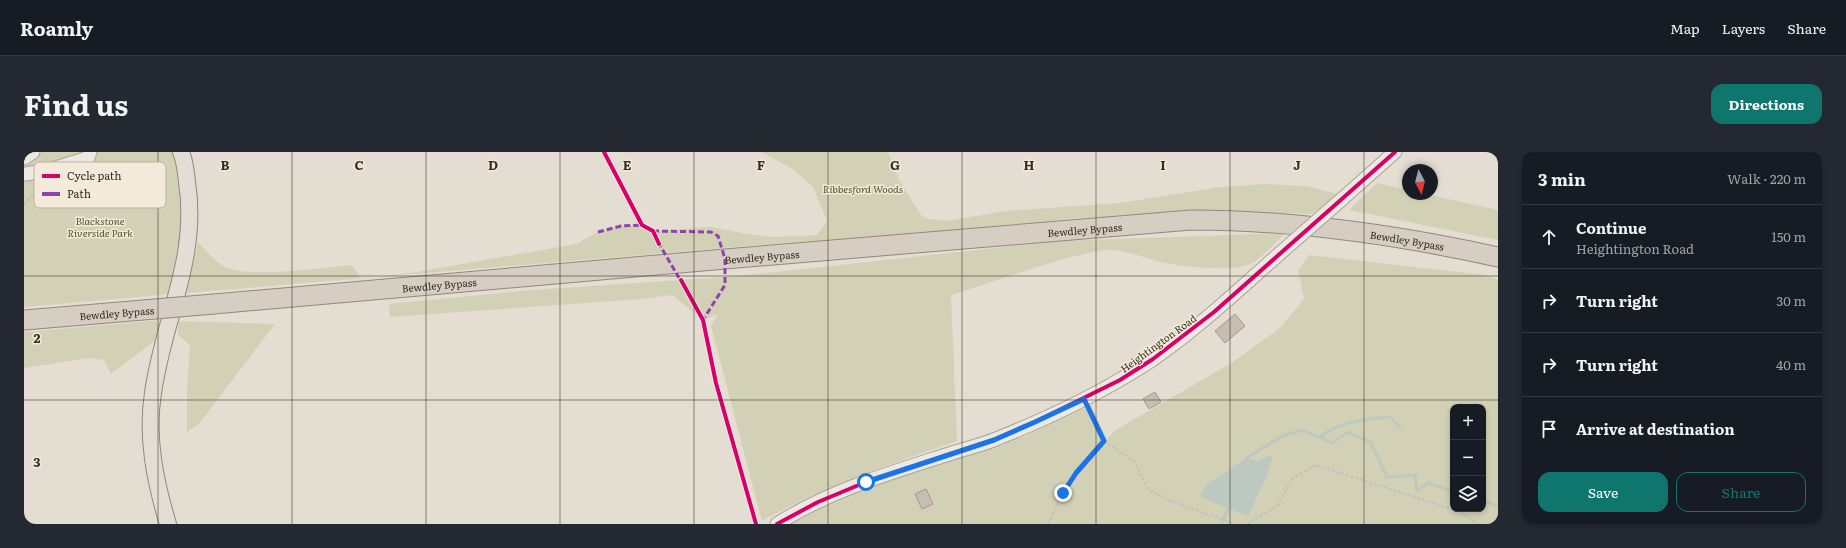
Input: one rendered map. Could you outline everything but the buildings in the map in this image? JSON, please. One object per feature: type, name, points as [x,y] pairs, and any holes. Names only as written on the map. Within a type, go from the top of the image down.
[{"type":"highway","name":"Bewdley Bypass","points":[[24,320],[1191,220],[1232,220],[1279,223],[1339,230],[1444,246],[1498,257]]},
{"type":"main road","points":[[168,524],[158,492],[150,425],[152,393],[156,370],[175,304],[190,236],[189,196],[181,152]]},
{"type":"street","points":[[24,158],[33,152]]},
{"type":"street","points":[[75,162],[88,158],[90,152]]},
{"type":"street","name":"Heightington Road","points":[[776,524],[824,499],[900,470],[994,440],[1084,399],[1120,380],[1153,359],[1214,312],[1395,152]]},
{"type":"street","points":[[26,174],[34,173]]},
{"type":"path","points":[[24,204],[34,194]]},
{"type":"path","points":[[1084,399],[1104,441],[1134,461],[1148,489],[1168,500],[1235,524]]},
{"type":"path","points":[[1048,524],[1063,493],[1076,473],[1104,441]]},
{"type":"path","points":[[1248,524],[1277,506],[1294,478],[1316,465],[1461,512],[1478,524]]},
{"type":"green space","name":"Blackstone Riverside Park","points":[[24,152],[172,152],[180,175],[183,235],[172,294],[24,307]]},
{"type":"green space","name":"Ribbesford Woods","points":[[761,152],[888,152],[899,180],[923,218],[946,221],[1006,211],[1120,203],[1221,187],[1264,184],[1305,186],[1342,195],[1311,214],[1202,211],[1082,218],[920,234],[797,242],[376,277],[417,272],[576,244],[598,232],[621,226],[642,225],[653,231],[710,227],[747,234],[774,237],[817,235],[827,221],[813,187],[791,168]]},
{"type":"green space","points":[[1377,183],[1402,189],[1402,200],[1438,200],[1438,197],[1498,210],[1498,240],[1349,210]]},
{"type":"green space","points":[[1285,233],[1258,259],[1246,266],[1234,268],[1204,268],[1174,265],[1122,251],[1105,250],[1066,258],[951,295],[957,441],[833,486],[785,508],[762,521],[711,326],[718,314],[703,320],[672,295],[641,299],[390,317],[389,304],[532,290],[739,276],[1059,241]]},
{"type":"green space","points":[[198,242],[217,262],[231,269],[246,272],[284,272],[352,265],[361,278],[186,293]]},
{"type":"green space","points":[[1309,255],[1485,275],[1498,280],[1498,524],[788,524],[827,504],[912,472],[965,455],[995,448],[1025,436],[1091,405],[1107,439],[1116,430],[1233,362],[1280,328],[1304,299],[1298,270]]},
{"type":"green space","points":[[163,320],[161,336],[111,374],[104,360],[88,358],[24,368],[24,332]]},
{"type":"green space","points":[[178,321],[275,324],[198,425],[187,432],[187,391],[190,345],[178,335]]},
{"type":"shaded area","points":[[1273,455],[1266,477],[1249,515],[1228,509],[1200,496],[1206,485],[1247,458],[1256,461]]},
{"type":"waterway","points":[[1320,437],[1344,424],[1371,419],[1390,417],[1400,427]]},
{"type":"waterway","points":[[1247,458],[1282,436],[1303,430],[1332,443],[1348,432],[1370,442],[1387,477],[1415,475],[1417,491],[1428,483],[1450,490]]},
{"type":"waterway","points":[[1486,501],[1498,507]]},
{"type":"waterway","points":[[1221,524],[1228,509]]},
{"type":"marked path","points":[[598,232],[621,226],[642,225]]},
{"type":"marked path","points":[[653,231],[711,232],[718,236],[725,259],[725,285],[703,320]]},
{"type":"marked path","points":[[658,242],[682,283]]},
{"type":"cycle path","points":[[604,152],[642,225],[653,231],[659,244]]},
{"type":"cycle path","points":[[777,524],[818,502],[866,482],[994,440],[1035,422],[1120,380],[1153,359],[1214,312],[1395,152]]},
{"type":"cycle path","points":[[681,280],[703,320],[716,383],[756,524]]},
{"type":"route","points":[[866,482],[994,440],[1084,399],[1104,441],[1076,473],[1063,493]]}]
